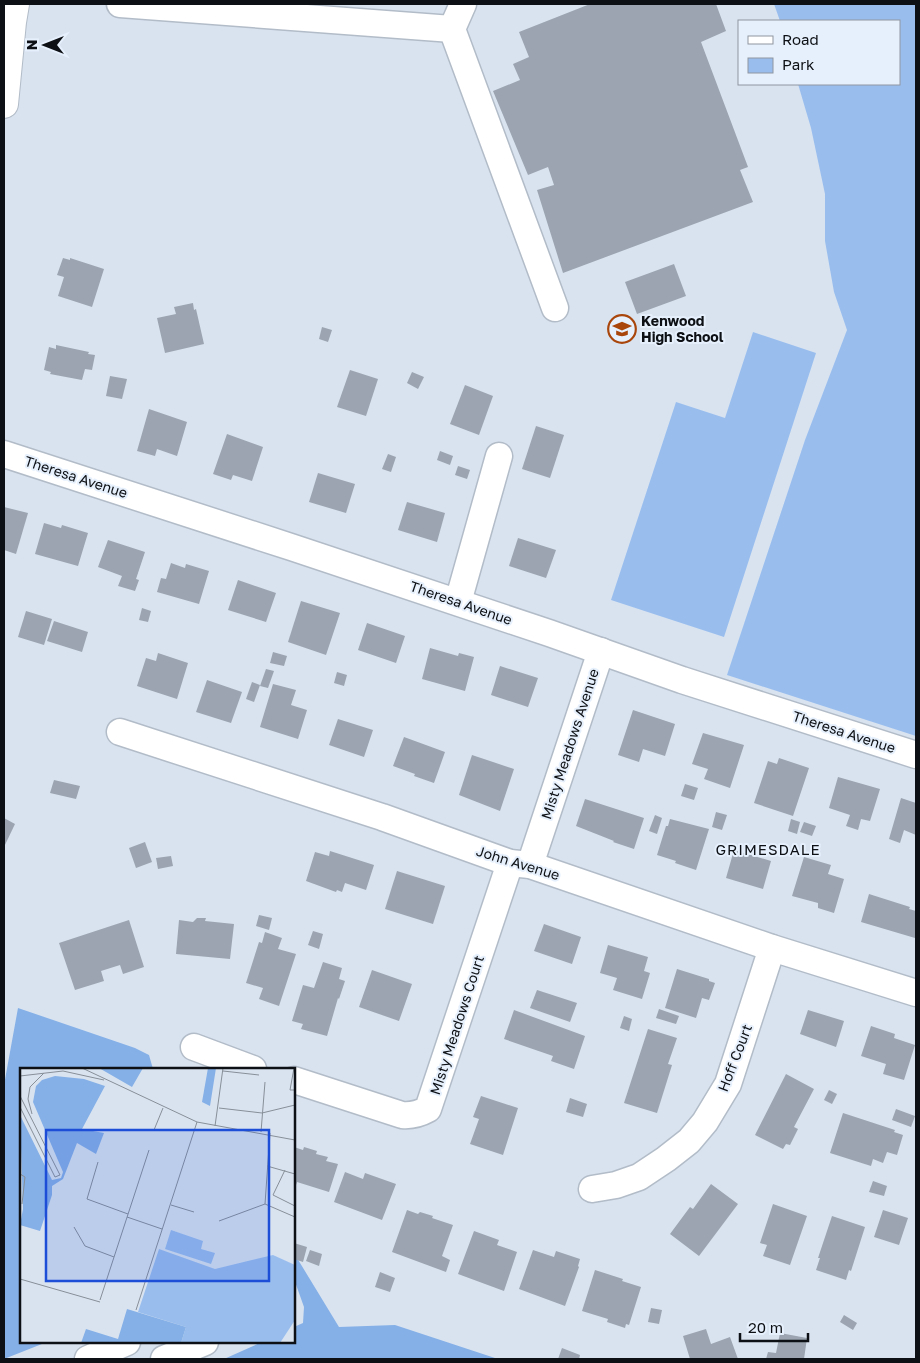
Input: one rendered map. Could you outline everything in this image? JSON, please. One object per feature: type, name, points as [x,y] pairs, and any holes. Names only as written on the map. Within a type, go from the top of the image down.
[{"type":"main road","points":[[4,104],[6,53],[15,4]]},
{"type":"street","points":[[120,4],[217,7],[452,29]]},
{"type":"street","points":[[463,4],[452,29],[555,308]]},
{"type":"street","name":"Theresa Avenue","points":[[4,454],[458,602],[682,680],[916,756]]},
{"type":"street","points":[[458,602],[499,456]]},
{"type":"street","name":"Misty Meadows Avenue","points":[[520,864],[601,651]]},
{"type":"street","name":"John Avenue","points":[[120,732],[382,817],[772,948],[916,993]]},
{"type":"street","name":"Misty Meadows Court","points":[[295,1080],[402,1115],[420,1114],[428,1108],[520,864]]},
{"type":"street","name":"Hoff Court","points":[[592,1189],[616,1185],[639,1177],[689,1141],[705,1122],[728,1084],[772,948]]},
{"type":"street","points":[[194,1047],[250,1068]]},
{"type":"street","points":[[88,1359],[125,1343]]},
{"type":"street","points":[[164,1359],[203,1343]]},
{"type":"green space","points":[[774,4],[916,4],[916,736],[727,675],[805,440],[847,330],[834,292],[825,241],[825,194],[811,128],[798,85],[900,85],[900,20],[780,20]]},
{"type":"green space","points":[[753,332],[816,353],[724,637],[611,600],[676,402],[725,418]]},
{"type":"shaded area","points":[[18,1008],[135,1048],[149,1055],[153,1068],[20,1068],[20,1343],[44,1343],[4,1359],[4,1085]]},
{"type":"shaded area","points":[[295,1257],[339,1327],[395,1325],[498,1359],[224,1359],[260,1343],[295,1343],[295,1327],[303,1323],[304,1307],[295,1282]]},
{"type":"building","points":[[590,4],[716,4],[726,31],[701,42],[748,167],[740,170],[753,202],[563,273],[537,190],[554,185],[548,167],[528,175],[493,91],[520,80],[513,64],[529,57],[519,32]]},
{"type":"building","points":[[63,258],[70,260],[70,258],[104,269],[92,307],[58,296],[64,277],[57,275]]},
{"type":"building","points":[[674,264],[686,296],[637,314],[625,282]]},
{"type":"building","points":[[193,303],[204,344],[165,353],[157,318],[176,314],[174,307]]},
{"type":"building","points":[[322,327],[332,330],[328,342],[319,339]]},
{"type":"building","points":[[56,345],[95,355],[92,370],[85,369],[82,380],[50,374],[51,372],[44,370],[49,347],[56,349]]},
{"type":"building","points":[[350,370],[378,379],[366,416],[337,407]]},
{"type":"building","points":[[412,372],[424,377],[418,389],[407,383]]},
{"type":"building","points":[[110,376],[127,379],[122,399],[106,396]]},
{"type":"building","points":[[465,385],[493,396],[479,435],[450,424]]},
{"type":"building","points":[[149,409],[187,422],[177,456],[157,449],[155,456],[137,451]]},
{"type":"building","points":[[536,426],[564,435],[550,478],[522,469]]},
{"type":"building","points":[[227,434],[263,447],[252,481],[233,475],[231,480],[213,474]]},
{"type":"building","points":[[440,451],[453,456],[450,465],[437,460]]},
{"type":"building","points":[[388,454],[396,457],[391,472],[382,469]]},
{"type":"building","points":[[458,466],[470,470],[467,479],[455,475]]},
{"type":"building","points":[[318,473],[355,484],[346,513],[309,502]]},
{"type":"building","points":[[407,502],[445,513],[437,542],[398,530]]},
{"type":"building","points":[[4,507],[28,513],[16,554],[4,550]]},
{"type":"building","points":[[44,523],[61,528],[62,525],[88,533],[78,566],[35,554]]},
{"type":"building","points":[[518,538],[556,550],[546,578],[509,566]]},
{"type":"building","points":[[108,540],[145,552],[136,579],[139,580],[135,591],[118,586],[122,576],[98,567]]},
{"type":"building","points":[[171,563],[185,568],[186,564],[209,571],[199,604],[157,592],[161,578],[166,579]]},
{"type":"building","points":[[238,580],[276,593],[266,622],[228,610]]},
{"type":"building","points":[[301,601],[340,613],[326,655],[288,642]]},
{"type":"building","points":[[142,608],[151,611],[148,622],[139,620]]},
{"type":"building","points":[[26,611],[52,619],[44,645],[18,637]]},
{"type":"building","points":[[54,621],[88,632],[82,652],[47,641]]},
{"type":"building","points":[[367,623],[405,636],[396,663],[358,650]]},
{"type":"building","points":[[430,648],[458,656],[459,653],[474,657],[465,691],[422,679]]},
{"type":"building","points":[[273,652],[287,656],[284,666],[270,663]]},
{"type":"building","points":[[158,653],[188,663],[177,699],[137,686],[146,658],[156,661]]},
{"type":"building","points":[[500,666],[538,678],[528,707],[491,695]]},
{"type":"building","points":[[266,669],[274,671],[268,688],[260,686]]},
{"type":"building","points":[[337,672],[347,675],[344,686],[334,683]]},
{"type":"building","points":[[207,680],[242,692],[231,723],[196,712]]},
{"type":"building","points":[[252,682],[260,685],[254,702],[246,699]]},
{"type":"building","points":[[273,684],[296,690],[291,705],[307,710],[298,739],[260,727]]},
{"type":"building","points":[[633,710],[675,724],[665,756],[643,749],[639,762],[618,755]]},
{"type":"building","points":[[338,719],[373,730],[364,757],[329,745]]},
{"type":"building","points":[[703,733],[744,745],[730,788],[704,779],[708,769],[692,764]]},
{"type":"building","points":[[404,737],[445,752],[434,783],[393,766]]},
{"type":"building","points":[[472,755],[514,769],[500,811],[459,795]]},
{"type":"building","points":[[779,758],[809,768],[793,816],[754,803],[768,761],[777,764]]},
{"type":"building","points":[[838,777],[880,789],[870,821],[861,819],[858,830],[846,826],[850,815],[829,808]]},
{"type":"building","points":[[54,780],[80,786],[76,799],[50,793]]},
{"type":"building","points":[[685,784],[698,788],[694,800],[681,796]]},
{"type":"building","points":[[901,798],[916,803],[916,835],[904,830],[900,843],[889,839]]},
{"type":"building","points":[[585,799],[644,818],[634,849],[576,826]]},
{"type":"building","points":[[716,812],[727,815],[722,830],[712,827]]},
{"type":"building","points":[[655,815],[662,818],[657,834],[649,831]]},
{"type":"building","points":[[4,818],[15,824],[4,847]]},
{"type":"building","points":[[670,819],[709,829],[696,870],[657,855]]},
{"type":"building","points":[[791,819],[800,822],[797,834],[788,831]]},
{"type":"building","points":[[804,822],[816,826],[812,836],[800,832]]},
{"type":"building","points":[[145,842],[152,862],[136,868],[129,848]]},
{"type":"building","points":[[734,850],[771,861],[763,889],[726,878]]},
{"type":"building","points":[[330,851],[374,865],[366,890],[345,883],[342,892],[337,890],[336,892],[306,881],[315,852],[329,856]]},
{"type":"building","points":[[171,856],[173,866],[158,869],[156,858]]},
{"type":"building","points":[[804,857],[831,865],[828,874],[844,879],[834,913],[818,908],[818,903],[792,896]]},
{"type":"building","points":[[397,871],[445,886],[433,924],[385,909]]},
{"type":"building","points":[[869,894],[910,907],[909,909],[916,911],[915,938],[861,922]]},
{"type":"building","points":[[259,915],[272,918],[269,930],[256,926]]},
{"type":"building","points":[[197,918],[206,918],[205,921],[234,924],[230,959],[176,954],[179,920],[193,922]]},
{"type":"building","points":[[129,920],[144,967],[123,974],[120,965],[101,971],[104,981],[75,990],[59,943]]},
{"type":"building","points":[[544,924],[581,937],[572,964],[534,951]]},
{"type":"building","points":[[313,931],[323,934],[319,949],[308,945]]},
{"type":"building","points":[[265,932],[282,938],[278,949],[296,954],[279,1006],[259,999],[263,988],[246,983],[259,942],[262,943]]},
{"type":"building","points":[[608,945],[648,957],[644,971],[650,973],[642,999],[613,990],[617,978],[600,973]]},
{"type":"building","points":[[323,962],[342,968],[339,979],[345,981],[327,1036],[301,1029],[303,1024],[292,1021],[303,985],[314,988]]},
{"type":"building","points":[[677,969],[709,979],[709,981],[715,983],[709,1000],[702,998],[696,1018],[665,1008]]},
{"type":"building","points":[[372,970],[412,984],[399,1021],[359,1007]]},
{"type":"building","points":[[537,990],[577,1003],[570,1022],[530,1008]]},
{"type":"building","points":[[659,1009],[679,1016],[676,1024],[656,1018]]},
{"type":"building","points":[[514,1010],[585,1036],[574,1069],[551,1061],[553,1056],[504,1039]]},
{"type":"building","points":[[808,1010],[844,1021],[836,1047],[800,1034]]},
{"type":"building","points":[[624,1016],[632,1019],[629,1031],[620,1028]]},
{"type":"building","points":[[871,1026],[895,1034],[894,1038],[915,1045],[904,1080],[883,1074],[886,1064],[861,1056]]},
{"type":"building","points":[[648,1029],[677,1038],[668,1064],[672,1065],[657,1113],[624,1103]]},
{"type":"building","points":[[786,1074],[814,1089],[794,1127],[798,1129],[790,1145],[786,1144],[783,1149],[755,1135]]},
{"type":"building","points":[[829,1090],[837,1094],[832,1104],[824,1100]]},
{"type":"building","points":[[481,1096],[518,1108],[503,1155],[470,1144],[479,1119],[473,1117]]},
{"type":"building","points":[[570,1098],[587,1104],[583,1117],[566,1112]]},
{"type":"building","points":[[896,1109],[915,1116],[911,1127],[892,1120]]},
{"type":"building","points":[[843,1113],[895,1130],[894,1132],[903,1135],[897,1155],[887,1152],[883,1163],[873,1159],[871,1166],[830,1153]]},
{"type":"building","points":[[295,1147],[303,1150],[304,1147],[317,1151],[316,1154],[328,1157],[326,1161],[338,1164],[329,1192],[297,1182],[295,1188]]},
{"type":"building","points":[[345,1172],[363,1179],[365,1173],[396,1184],[382,1220],[334,1202]]},
{"type":"building","points":[[873,1181],[887,1186],[884,1196],[869,1192]]},
{"type":"building","points":[[711,1184],[738,1204],[699,1256],[670,1234],[690,1207],[693,1209]]},
{"type":"building","points":[[773,1204],[807,1216],[790,1265],[763,1256],[767,1245],[760,1243]]},
{"type":"building","points":[[407,1210],[433,1216],[432,1218],[453,1225],[442,1256],[450,1260],[446,1272],[392,1252]]},
{"type":"building","points":[[883,1210],[908,1218],[899,1245],[874,1237]]},
{"type":"building","points":[[832,1216],[865,1227],[851,1271],[849,1270],[846,1280],[816,1270]]},
{"type":"building","points":[[474,1231],[499,1240],[497,1245],[517,1252],[504,1291],[458,1274]]},
{"type":"building","points":[[295,1243],[307,1247],[303,1262],[295,1259]]},
{"type":"building","points":[[310,1250],[322,1254],[319,1266],[306,1261]]},
{"type":"building","points":[[533,1250],[554,1257],[556,1251],[580,1259],[565,1306],[519,1289]]},
{"type":"building","points":[[595,1270],[641,1287],[629,1325],[626,1324],[625,1328],[607,1322],[608,1319],[582,1311]]},
{"type":"building","points":[[380,1272],[395,1278],[390,1292],[375,1287]]},
{"type":"building","points":[[651,1308],[662,1310],[659,1324],[648,1322]]},
{"type":"building","points":[[844,1315],[857,1323],[853,1330],[840,1322]]},
{"type":"building","points":[[706,1329],[711,1344],[730,1337],[738,1359],[690,1359],[683,1336]]},
{"type":"building","points":[[780,1333],[807,1338],[804,1359],[766,1359],[768,1352],[776,1353]]},
{"type":"building","points":[[562,1348],[580,1355],[579,1359],[558,1359]]},
{"type":"place","name":"Kenwood High School","points":[[622,329]]},
{"type":"district","name":"GRIMESDALE","points":[[768,850]]}]
